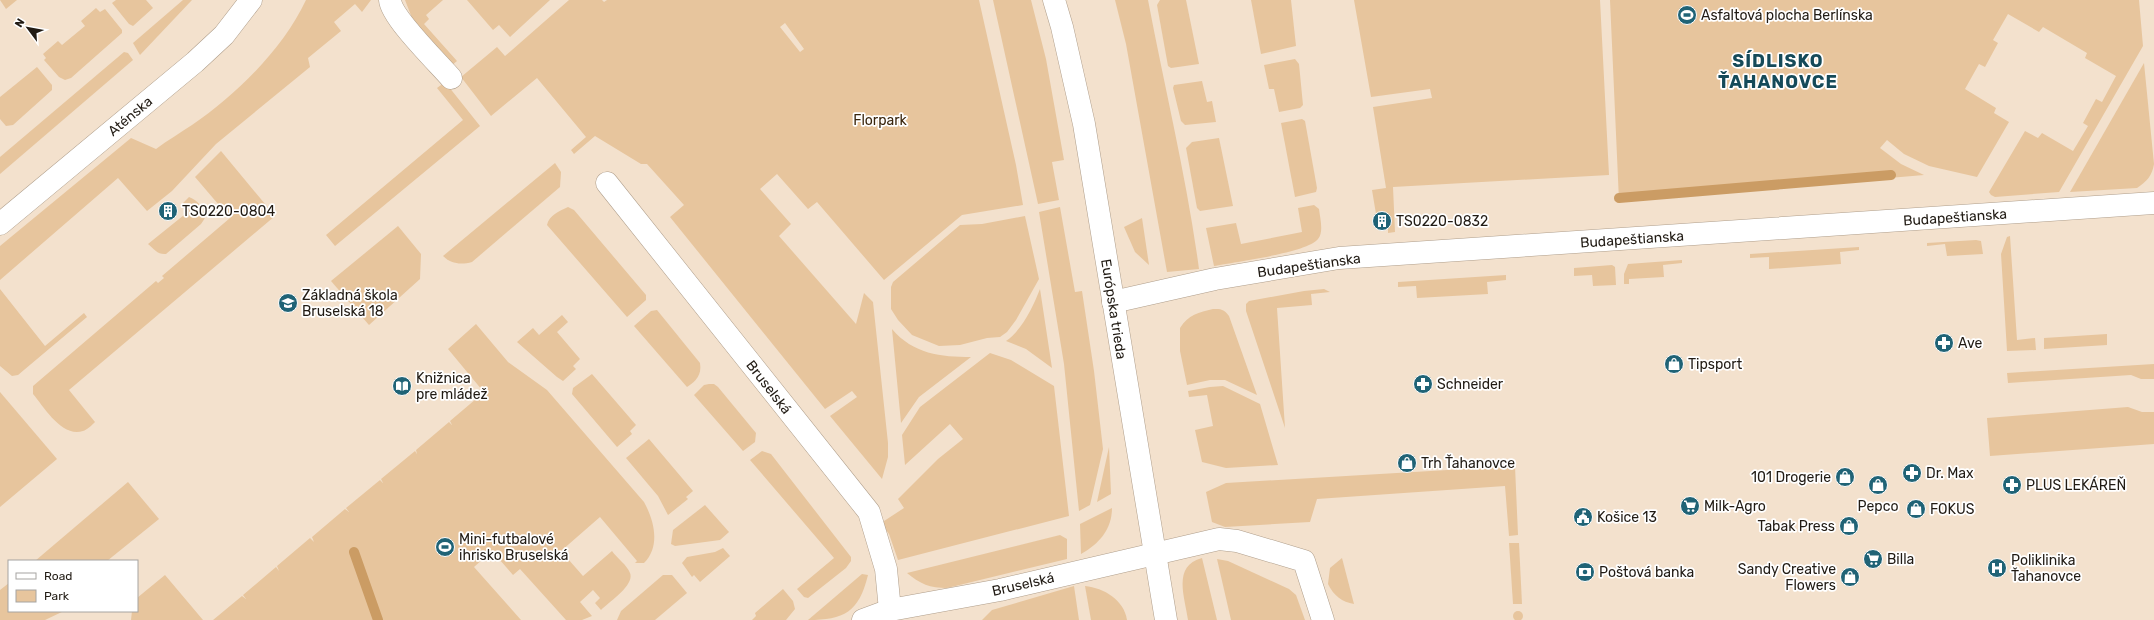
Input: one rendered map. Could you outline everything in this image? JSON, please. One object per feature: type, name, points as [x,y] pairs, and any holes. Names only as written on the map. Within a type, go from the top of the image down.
[{"type":"street","name":"Aténska","points":[[0,224],[196,62],[224,35],[251,0]]},
{"type":"street","points":[[390,0],[390,6],[399,20],[451,78]]},
{"type":"street","name":"Európska trieda","points":[[1054,0],[1062,27],[1084,124],[1166,620]]},
{"type":"street","name":"Bruselská","points":[[607,183],[868,512],[886,569],[890,610]]},
{"type":"street","name":"Budapeštianska","points":[[1113,302],[1216,279],[1339,258],[2154,203]]},
{"type":"street","name":"Bruselská","points":[[863,620],[890,610],[1000,590],[1219,539],[1242,542],[1304,561],[1323,620]]},
{"type":"green space","points":[[0,0],[17,0],[6,9]]},
{"type":"green space","points":[[116,0],[146,0],[153,8],[133,26],[129,24],[112,3]]},
{"type":"green space","points":[[183,0],[192,0],[140,55],[133,43]]},
{"type":"green space","points":[[306,0],[371,0],[362,12],[355,4],[334,22],[341,31],[308,58],[310,67],[216,144],[172,191],[147,211],[118,178],[0,280],[0,246],[131,138],[156,149],[209,113],[257,70],[285,36]]},
{"type":"green space","points":[[405,0],[443,0],[426,15],[429,19],[424,24],[457,61],[451,66],[412,18]]},
{"type":"green space","points":[[467,0],[550,0],[510,37],[499,25],[493,30]]},
{"type":"green space","name":"Florpark","points":[[569,0],[602,0],[604,2],[607,0],[979,0],[1016,165],[1023,205],[962,215],[884,280],[817,202],[808,209],[777,174],[760,189],[791,224],[779,236],[856,324],[864,293],[873,302],[888,443],[888,457],[882,479],[830,416],[857,397],[852,391],[825,409],[670,217],[684,205],[647,164],[641,164],[595,136],[574,154],[571,150],[586,137],[537,78],[491,116],[461,77],[497,47],[505,56]],"holes":[[[785,23],[804,49],[800,52],[780,27]]]},
{"type":"green space","points":[[993,0],[1031,0],[1046,59],[1064,160],[1052,162],[1059,200],[1038,204]]},
{"type":"green space","points":[[1115,0],[1148,0],[1182,168],[1199,269],[1167,272],[1126,44]]},
{"type":"green space","points":[[1160,0],[1186,0],[1199,64],[1171,68],[1168,66],[1157,5]]},
{"type":"green space","points":[[1251,0],[1291,0],[1296,46],[1261,54]]},
{"type":"green space","points":[[1354,0],[1600,0],[1609,175],[1393,187],[1395,232],[1388,233],[1388,214],[1376,214],[1372,190],[1386,188],[1373,107],[1432,98],[1430,89],[1371,97]]},
{"type":"green space","points":[[1610,0],[2139,0],[2143,46],[2059,192],[1995,197],[1989,192],[2025,131],[2038,138],[2042,133],[2073,151],[2088,126],[2083,123],[2096,99],[2102,102],[2116,76],[2085,58],[2087,53],[2043,27],[2039,32],[2008,14],[1993,40],[1998,43],[1985,67],[1979,64],[1965,89],[1996,108],[1994,113],[2009,122],[1977,177],[1929,166],[1904,154],[1887,140],[1880,148],[1901,164],[1924,175],[1619,201]]},
{"type":"green space","points":[[96,8],[100,12],[105,9],[122,30],[122,33],[71,78],[65,80],[59,77],[44,60],[46,58],[43,54],[58,41],[62,45],[85,26],[81,21]]},
{"type":"green space","points":[[124,52],[128,53],[133,60],[0,174],[0,157]]},
{"type":"green space","points":[[1295,59],[1299,64],[1303,105],[1300,108],[1279,112],[1274,89],[1269,89],[1264,65]]},
{"type":"green space","points":[[2144,63],[2154,164],[2150,175],[2137,188],[2070,192]]},
{"type":"green space","points":[[37,67],[52,85],[52,90],[13,125],[6,126],[0,119],[0,97]]},
{"type":"green space","points":[[1202,81],[1207,102],[1212,101],[1216,122],[1185,125],[1181,121],[1173,88],[1174,85]]},
{"type":"green space","points":[[445,82],[480,126],[335,246],[326,235],[463,120],[437,88]]},
{"type":"green space","points":[[1302,119],[1305,121],[1317,188],[1316,192],[1295,197],[1281,123]]},
{"type":"green space","points":[[1219,138],[1233,206],[1200,211],[1197,208],[1186,148],[1192,142]]},
{"type":"green space","points":[[221,151],[275,216],[69,390],[95,422],[88,429],[83,431],[75,432],[68,430],[54,420],[42,406],[33,394],[33,386],[156,281],[158,283],[164,278],[162,276],[230,218],[195,177]]},
{"type":"green space","points":[[555,163],[561,172],[560,187],[472,262],[456,263],[449,261],[443,256]]},
{"type":"green space","points":[[189,197],[200,205],[205,218],[201,224],[166,254],[158,253],[148,244],[189,211],[183,203]]},
{"type":"green space","points":[[1314,205],[1319,209],[1321,233],[1318,239],[1311,244],[1286,253],[1214,266],[1206,228],[1236,223],[1241,244],[1302,232],[1298,208]]},
{"type":"green space","points":[[568,207],[574,210],[646,295],[646,300],[627,317],[547,225],[552,216]]},
{"type":"green space","points":[[1060,207],[1075,292],[1082,291],[1094,371],[1103,449],[1090,505],[1079,511],[1064,364],[1039,212]]},
{"type":"green space","points":[[1025,216],[1039,279],[1016,320],[1007,332],[1000,337],[987,338],[960,345],[939,346],[912,335],[898,320],[891,309],[891,287],[893,282],[960,225],[982,224]]},
{"type":"green space","points":[[1142,218],[1149,265],[1135,252],[1124,227]]},
{"type":"green space","points":[[398,226],[421,254],[420,279],[369,325],[331,281]]},
{"type":"green space","points":[[2010,236],[2017,340],[2035,338],[2036,350],[2007,351],[2001,254],[2007,237]]},
{"type":"green space","points":[[1981,241],[1983,254],[1947,256],[1945,244],[1927,246],[1927,243]]},
{"type":"green space","points":[[1859,247],[1859,250],[1840,252],[1841,264],[1769,269],[1769,257],[1750,258],[1750,254]]},
{"type":"green space","points":[[1682,260],[1682,263],[1663,265],[1664,277],[1629,279],[1629,284],[1624,284],[1624,274],[1628,264]]},
{"type":"green space","points":[[1612,265],[1615,267],[1616,285],[1593,286],[1592,275],[1574,276],[1574,268]]},
{"type":"green space","points":[[1506,275],[1506,280],[1487,282],[1488,294],[1417,298],[1416,286],[1398,287],[1398,282]]},
{"type":"green space","points":[[0,289],[45,346],[84,313],[87,317],[18,375],[12,376],[0,366]]},
{"type":"green space","points":[[1040,289],[1052,368],[1026,349],[1006,341],[1022,324]]},
{"type":"green space","points":[[1324,289],[1330,292],[1311,294],[1312,305],[1277,308],[1285,428],[1246,311],[1246,304],[1249,301]]},
{"type":"green space","points":[[1213,309],[1222,310],[1229,316],[1257,395],[1225,380],[1210,380],[1187,385],[1180,351],[1180,328],[1190,317],[1203,311]]},
{"type":"green space","points":[[657,310],[700,363],[698,377],[687,387],[634,326],[651,311]]},
{"type":"green space","points":[[562,315],[568,322],[557,332],[580,359],[573,366],[576,369],[563,381],[517,342],[533,328],[539,335]]},
{"type":"green space","points":[[476,324],[508,362],[547,390],[644,502],[648,509],[653,525],[654,541],[653,549],[644,563],[635,563],[637,561],[600,517],[561,551],[583,576],[612,551],[627,567],[630,573],[631,578],[625,588],[601,610],[595,603],[600,598],[593,590],[580,602],[592,616],[582,620],[566,620],[520,569],[513,575],[492,551],[474,567],[521,620],[213,620],[242,596],[246,599],[243,595],[276,567],[279,571],[277,566],[310,538],[314,542],[312,537],[345,509],[349,512],[346,508],[380,480],[383,483],[381,479],[415,451],[417,454],[416,450],[449,422],[452,425],[450,421],[483,393],[487,396],[448,349]]},
{"type":"green space","points":[[892,329],[909,344],[918,349],[938,355],[971,357],[919,397],[901,423]]},
{"type":"green space","points":[[2107,334],[2107,345],[2044,349],[2044,338]]},
{"type":"green space","points":[[990,353],[1011,360],[1054,386],[1069,516],[898,560],[889,534],[881,523],[904,508],[898,499],[938,459],[963,439],[950,424],[905,465],[902,435],[920,407]]},
{"type":"green space","points":[[2154,364],[2154,379],[2141,379],[2131,375],[2008,383],[2007,373]]},
{"type":"green space","points":[[592,374],[636,425],[630,431],[632,434],[617,447],[572,394],[573,388]]},
{"type":"green space","points":[[714,384],[718,387],[756,433],[755,442],[743,451],[694,395],[704,385]]},
{"type":"green space","points":[[1223,386],[1260,404],[1278,465],[1226,468],[1202,462],[1195,430],[1213,426],[1207,395],[1189,397],[1188,391]]},
{"type":"green space","points":[[0,392],[57,459],[0,507]]},
{"type":"green space","points":[[2128,407],[2142,412],[2154,412],[2154,444],[1990,456],[1987,418]]},
{"type":"green space","points":[[649,439],[693,491],[686,497],[688,499],[668,515],[658,496],[626,458]]},
{"type":"green space","points":[[1109,447],[1111,494],[1097,502]]},
{"type":"green space","points":[[762,451],[771,454],[851,557],[851,561],[846,568],[808,598],[804,597],[797,589],[834,558],[750,460]]},
{"type":"green space","points":[[1515,466],[1518,535],[1509,536],[1505,486],[1317,499],[1310,522],[1225,527],[1212,522],[1206,492],[1226,483]]},
{"type":"green space","points":[[128,482],[159,519],[108,560],[36,560]]},
{"type":"green space","points":[[705,505],[729,532],[720,540],[675,546],[671,544],[673,530]]},
{"type":"green space","points":[[1112,508],[1110,523],[1099,541],[1081,554],[1080,524]]},
{"type":"green space","points":[[1060,535],[1067,539],[1067,559],[947,588],[926,585],[907,573]]},
{"type":"green space","points":[[1509,543],[1519,543],[1522,604],[1513,604]]},
{"type":"green space","points":[[723,548],[730,556],[700,582],[694,575],[692,577],[682,563],[687,557],[715,552]]},
{"type":"green space","points":[[1202,558],[1217,620],[1188,620],[1183,592],[1184,575],[1187,568],[1193,562]]},
{"type":"green space","points":[[1342,558],[1354,604],[1339,598],[1328,584],[1330,568]]},
{"type":"green space","points":[[1217,559],[1228,561],[1289,589],[1296,595],[1305,620],[1231,620]]},
{"type":"green space","points":[[862,574],[868,575],[864,588],[860,598],[848,611],[840,616],[821,620],[808,620]]},
{"type":"green space","points":[[165,575],[203,620],[131,620],[132,612],[138,612],[138,597]]},
{"type":"green space","points":[[663,575],[672,575],[687,593],[655,620],[617,620],[621,611]]},
{"type":"green space","points":[[8,584],[8,612],[62,612],[45,620],[0,620],[0,590]]},
{"type":"green space","points":[[1074,586],[1079,620],[982,620],[992,610]]},
{"type":"green space","points":[[1085,586],[1099,589],[1112,596],[1122,607],[1127,620],[1091,620]]},
{"type":"green space","points":[[783,589],[793,601],[795,609],[786,620],[752,620],[756,616],[755,613]]},
{"type":"green space","points":[[1516,611],[1520,611],[1522,612],[1522,620],[1516,621],[1513,618],[1513,614]]},
{"type":"waterway","points":[[1619,198],[1891,175]]},
{"type":"waterway","points":[[354,552],[378,620]]},
{"type":"place","name":"Asfaltová plocha Berlínska","points":[[1687,15]]},
{"type":"place","name":"TS0220-0804","points":[[168,211]]},
{"type":"place","name":"TS0220-0832","points":[[1382,221]]},
{"type":"place","name":"Základná škola Bruselská 18","points":[[288,303]]},
{"type":"place","name":"Ave","points":[[1944,343]]},
{"type":"place","name":"Tipsport","points":[[1674,364]]},
{"type":"place","name":"Schneider","points":[[1423,384]]},
{"type":"place","name":"Knižnica pre mládež","points":[[402,386]]},
{"type":"place","name":"Trh Ťahanovce","points":[[1407,463]]},
{"type":"place","name":"Dr. Max","points":[[1912,473]]},
{"type":"place","name":"101 Drogerie","points":[[1845,477]]},
{"type":"place","name":"Pepco","points":[[1878,485]]},
{"type":"place","name":"PLUS LEKÁREŇ","points":[[2012,485]]},
{"type":"place","name":"Milk-Agro","points":[[1690,506]]},
{"type":"place","name":"FOKUS","points":[[1916,509]]},
{"type":"place","name":"Košice 13","points":[[1583,517]]},
{"type":"place","name":"Tabak Press","points":[[1849,526]]},
{"type":"place","name":"Mini-futbalové ihrisko Bruselská","points":[[445,547]]},
{"type":"place","name":"Billa","points":[[1873,559]]},
{"type":"place","name":"Poliklinika Ťahanovce","points":[[1997,568]]},
{"type":"place","name":"Poštová banka","points":[[1585,572]]},
{"type":"place","name":"Sandy Creative Flowers","points":[[1850,577]]},
{"type":"district","name":"SÍDLISKO ŤAHANOVCE","points":[[1778,71]]}]
